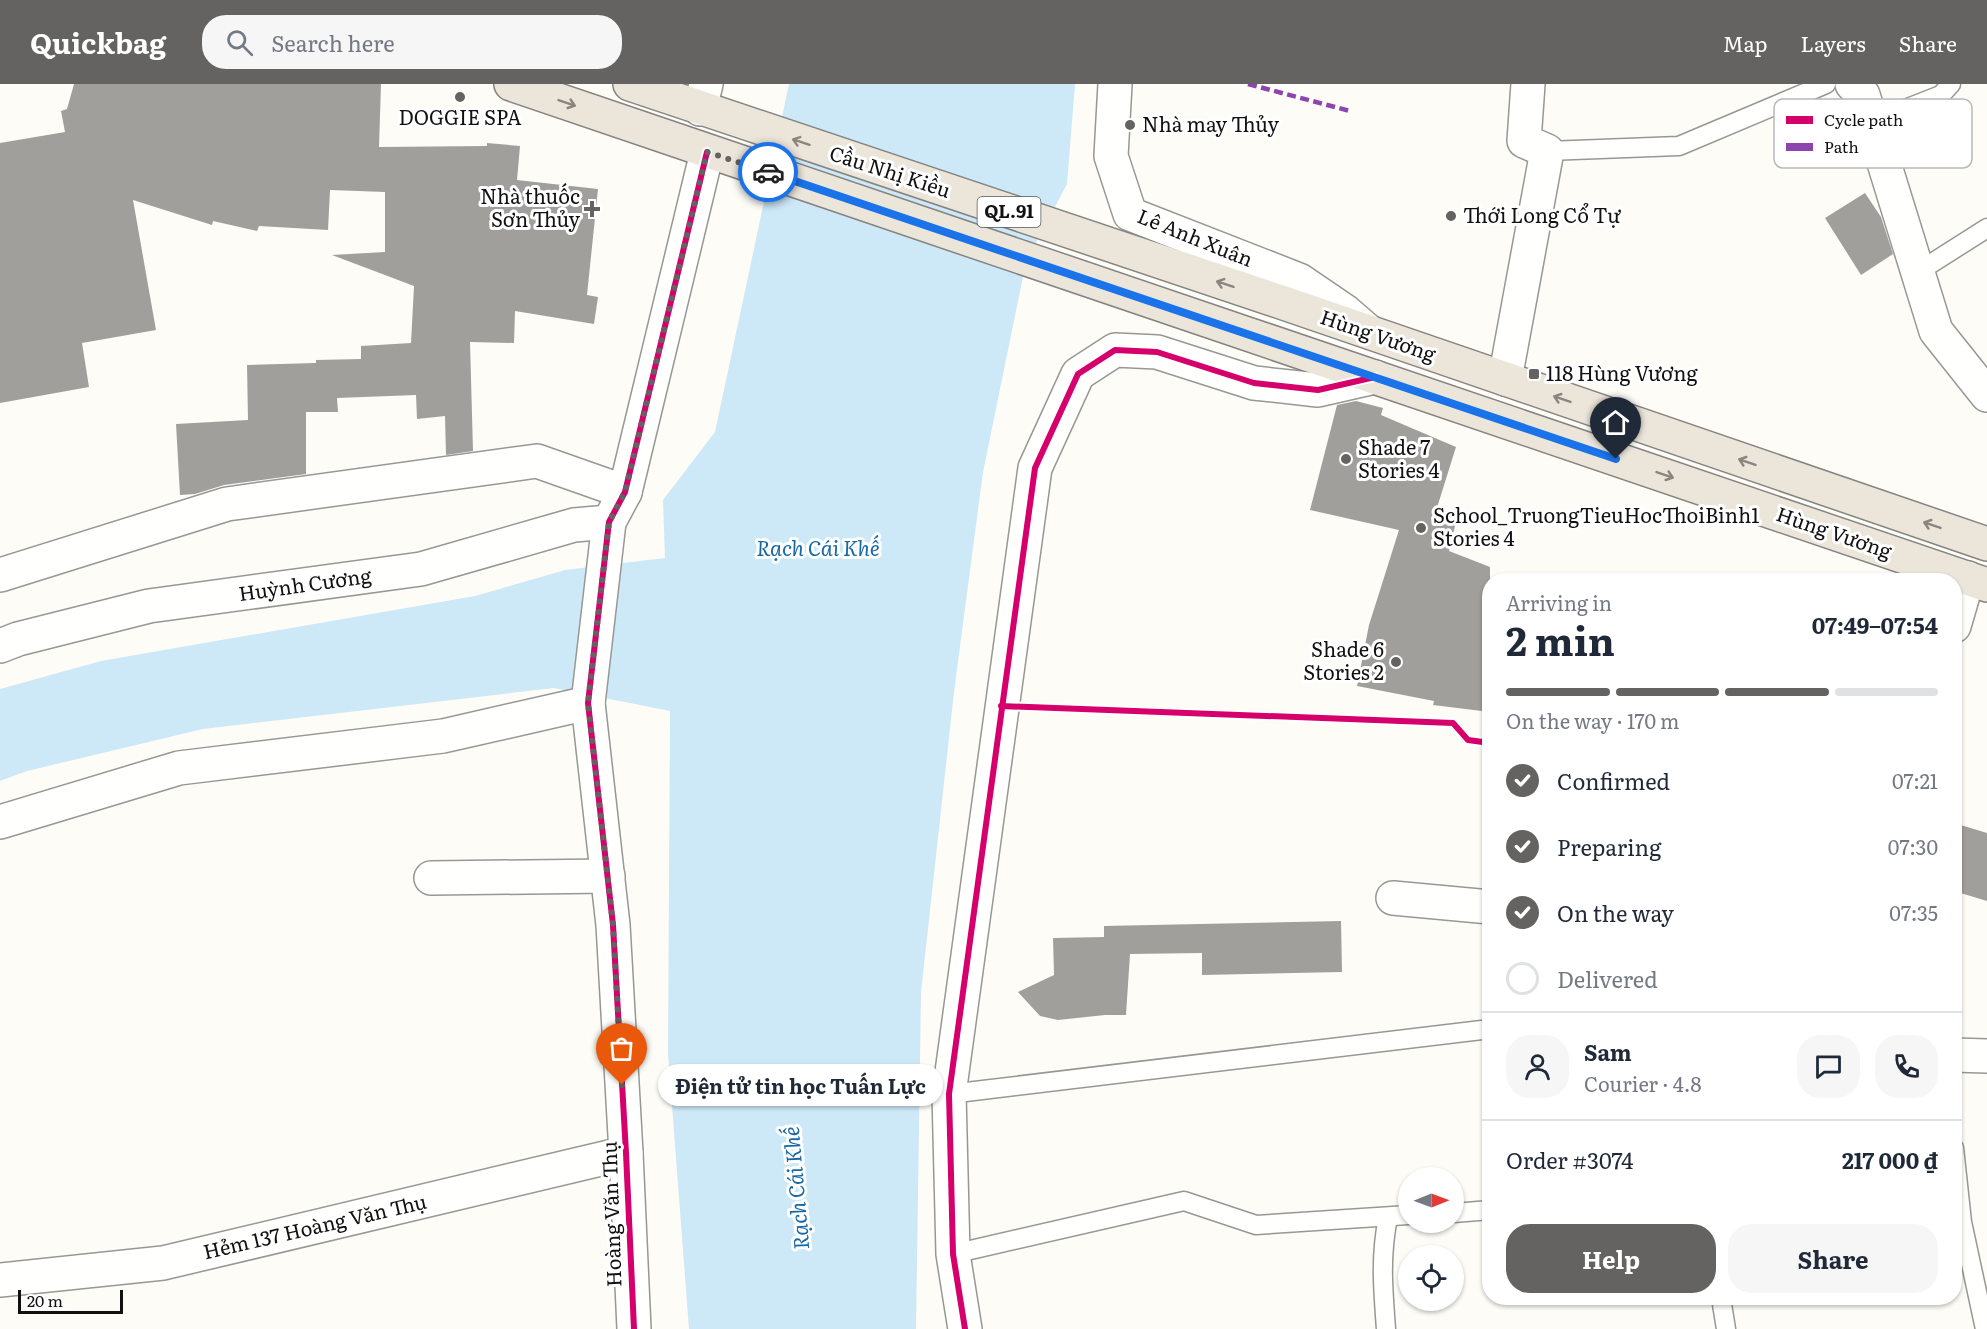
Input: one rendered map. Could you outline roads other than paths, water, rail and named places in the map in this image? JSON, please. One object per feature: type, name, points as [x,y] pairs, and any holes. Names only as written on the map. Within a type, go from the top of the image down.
[{"type":"highway","name":"QL.91","points":[[511,84],[707,152]]},
{"type":"highway","name":"QL.91","points":[[630,84],[703,96]]},
{"type":"highway","name":"Cầu Nhị Kiều","points":[[703,96],[738,121],[1281,303]]},
{"type":"highway","name":"Cầu Nhị Kiều","points":[[707,152],[1272,341]]},
{"type":"highway","name":"Hùng Vương","points":[[1281,303],[1987,544]]},
{"type":"highway","name":"Hùng Vương","points":[[1272,341],[1952,573]]},
{"type":"highway","name":"Hùng Vương","points":[[1962,577],[1978,582]]},
{"type":"street","name":"Lê Anh Xuân","points":[[1115,84],[1111,156],[1130,214],[1299,280],[1346,312],[1370,333]]},
{"type":"street","points":[[1505,379],[1547,151],[1524,141],[1528,84]]},
{"type":"street","points":[[1852,84],[1864,99]]},
{"type":"street","points":[[609,522],[625,492],[707,152]]},
{"type":"street","points":[[1886,168],[1936,331],[1987,395]]},
{"type":"street","points":[[965,1329],[952,1254],[949,1094],[1035,468],[1078,374],[1115,350],[1157,352],[1254,383],[1318,390],[1374,376]]},
{"type":"street","points":[[0,575],[227,504],[537,460],[625,492]]},
{"type":"street","name":"Huỳnh Cương","points":[[0,646],[18,639],[149,606],[421,569],[574,525],[609,522]]},
{"type":"street","name":"Hoàng Văn Thụ","points":[[609,522],[588,703],[613,925],[626,1153],[629,1328]]},
{"type":"street","points":[[1962,611],[1978,582]]},
{"type":"street","points":[[0,822],[179,768],[442,736],[588,703]]},
{"type":"street","points":[[431,878],[608,876]]},
{"type":"street","points":[[1393,898],[1482,906]]},
{"type":"street","points":[[1962,1054],[1987,1056]]},
{"type":"street","name":"Hẻm 137 Hoàng Văn Thụ","points":[[0,1280],[163,1263],[626,1153]]},
{"type":"lane","points":[[1790,99],[1826,84]]},
{"type":"lane","points":[[1931,99],[1941,95],[1951,84]]},
{"type":"lane","points":[[1547,151],[1679,146],[1774,106]]},
{"type":"lane","points":[[1918,272],[1987,228]]},
{"type":"lane","points":[[949,1094],[1482,1030]]},
{"type":"lane","points":[[952,1254],[1184,1201],[1256,1225],[1398,1216]]},
{"type":"lane","points":[[1464,1211],[1482,1210]]},
{"type":"lane","points":[[1386,1329],[1382,1272],[1383,1245],[1388,1217]]},
{"type":"lane","points":[[1962,1222],[1986,1326]]},
{"type":"lane","points":[[1722,1305],[1726,1329]]},
{"type":"water","name":"Rạch Cái Khế","points":[[789,84],[1075,84],[1067,184],[1026,262],[983,472],[954,692],[921,992],[916,1329],[689,1329],[668,1053],[670,711],[554,688],[203,729],[27,771],[0,781],[0,689],[101,661],[475,596],[565,570],[665,558],[663,500],[715,432]]},
{"type":"place","name":"DOGGIE SPA","points":[[460,97]]},
{"type":"place","name":"Nhà may Thủy","points":[[1130,125]]},
{"type":"place","name":"Nhà thuốc Sơn Thủy","points":[[592,209]]},
{"type":"place","name":"Thới Long Cổ Tự","points":[[1451,216]]},
{"type":"place","name":"118 Hùng Vương","points":[[1534,374]]},
{"type":"place","name":"Shade 7 Stories 4","points":[[1346,459]]},
{"type":"place","name":"School_TruongTieuHocThoiBinh1 Stories 4","points":[[1421,528]]},
{"type":"place","name":"Shade 6 Stories 2","points":[[1396,662]]},
{"type":"place","name":"Điện tử tin học Tuấn Lực","points":[[622,1085]]}]
